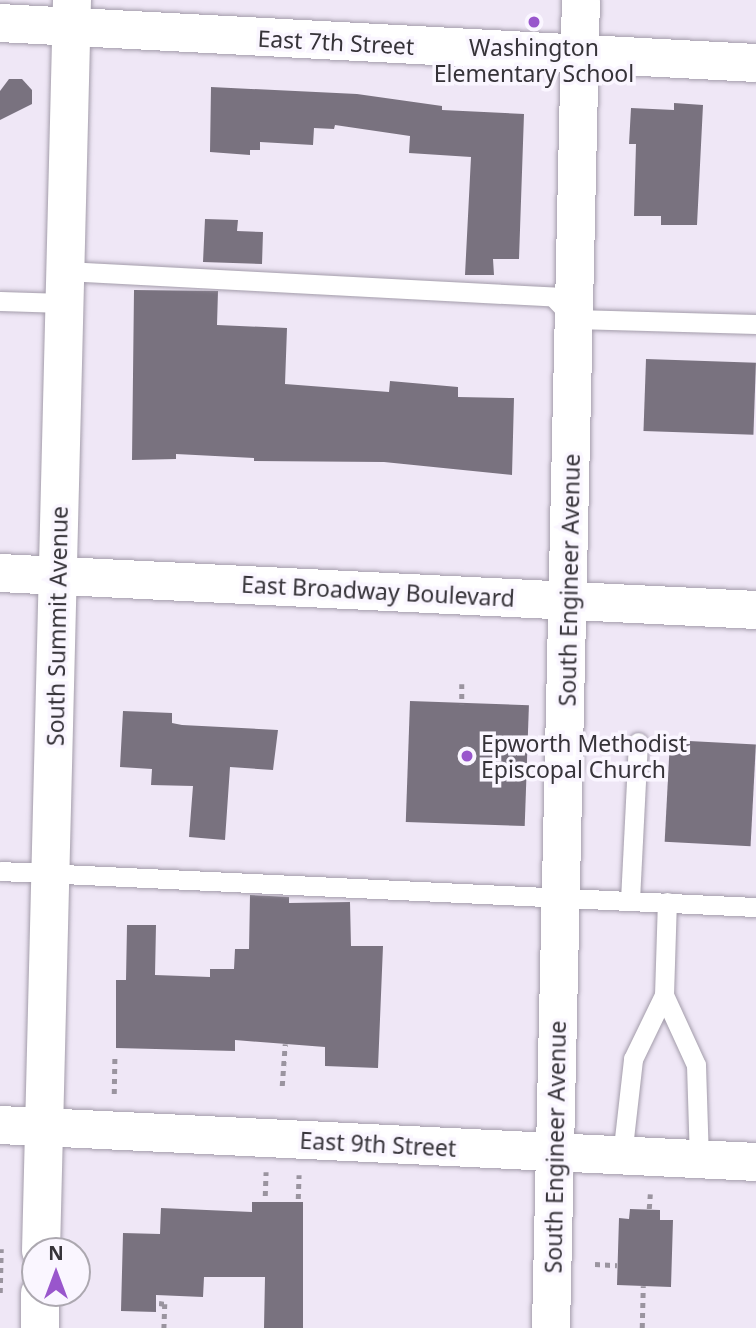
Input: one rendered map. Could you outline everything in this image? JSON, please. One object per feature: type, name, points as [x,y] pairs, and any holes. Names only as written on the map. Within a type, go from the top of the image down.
[{"type":"main road","name":"South Engineer Avenue","points":[[551,1328],[581,0]]},
{"type":"main road","name":"East 7th Street","points":[[0,23],[71,14],[580,55],[756,63]]},
{"type":"main road","name":"South Summit Avenue","points":[[41,1237],[71,14]]},
{"type":"main road","name":"East Broadway Boulevard","points":[[0,573],[756,610]]},
{"type":"main road","name":"East 9th Street","points":[[0,1125],[756,1162]]},
{"type":"main road","points":[[40,1307],[40,1328]]},
{"type":"lane","points":[[0,301],[64,287],[553,297],[574,319],[756,324]]},
{"type":"lane","points":[[630,900],[638,741]]},
{"type":"lane","points":[[0,871],[756,907]]},
{"type":"lane","points":[[622,1156],[633,1059],[664,995],[667,902]]},
{"type":"lane","points":[[664,995],[696,1065],[699,1159]]},
{"type":"path","points":[[462,684],[462,704]]},
{"type":"path","points":[[282,1086],[285,1044]]},
{"type":"path","points":[[114,1095],[115,1055]]},
{"type":"path","points":[[265,1196],[267,1161]]},
{"type":"path","points":[[298,1199],[299,1174]]},
{"type":"path","points":[[649,1209],[650,1193]]},
{"type":"path","points":[[595,1264],[617,1265]]},
{"type":"path","points":[[642,1328],[643,1286]]},
{"type":"path","points":[[159,1303],[165,1304],[164,1328]]},
{"type":"building","points":[[9,79],[22,79],[32,90],[32,104],[0,120],[0,91]]},
{"type":"building","points":[[211,87],[357,94],[442,106],[442,110],[524,114],[519,259],[493,259],[494,275],[465,275],[471,157],[409,153],[410,136],[335,125],[334,129],[314,128],[313,145],[260,142],[260,150],[250,150],[250,155],[210,152]]},
{"type":"building","points":[[674,103],[703,105],[697,225],[661,225],[661,216],[634,216],[636,144],[629,144],[631,108],[674,110]]},
{"type":"building","points":[[205,219],[238,220],[237,231],[263,232],[262,264],[203,262]]},
{"type":"building","points":[[134,290],[218,291],[217,325],[287,328],[285,384],[389,392],[390,381],[458,387],[458,397],[514,398],[512,475],[384,462],[254,461],[254,458],[176,454],[176,459],[132,460]]},
{"type":"building","points":[[646,359],[756,363],[753,435],[643,431]]},
{"type":"building","name":"Epworth Methodist Episcopal Church","points":[[410,701],[529,705],[525,826],[406,822]]},
{"type":"building","points":[[123,711],[172,713],[172,723],[182,725],[278,730],[273,770],[230,767],[225,840],[189,837],[193,786],[151,785],[152,769],[120,767]]},
{"type":"building","points":[[670,740],[756,745],[751,846],[665,842]]},
{"type":"building","points":[[250,895],[289,897],[289,903],[350,902],[351,946],[383,946],[378,1068],[325,1066],[325,1047],[235,1040],[235,1051],[116,1048],[116,980],[126,980],[127,925],[156,925],[155,975],[210,977],[210,969],[234,969],[235,949],[249,949]]},
{"type":"building","points":[[252,1202],[303,1202],[303,1328],[264,1328],[265,1277],[204,1277],[203,1297],[156,1295],[156,1312],[121,1311],[123,1233],[160,1234],[161,1208],[252,1212]]},
{"type":"building","points":[[630,1209],[660,1210],[660,1220],[673,1220],[671,1287],[617,1285],[619,1218],[629,1219]]},
{"type":"place","name":"Washington Elementary School","points":[[534,22]]},
{"type":"place","name":"Epworth Methodist Episcopal Church","points":[[467,756]]}]
